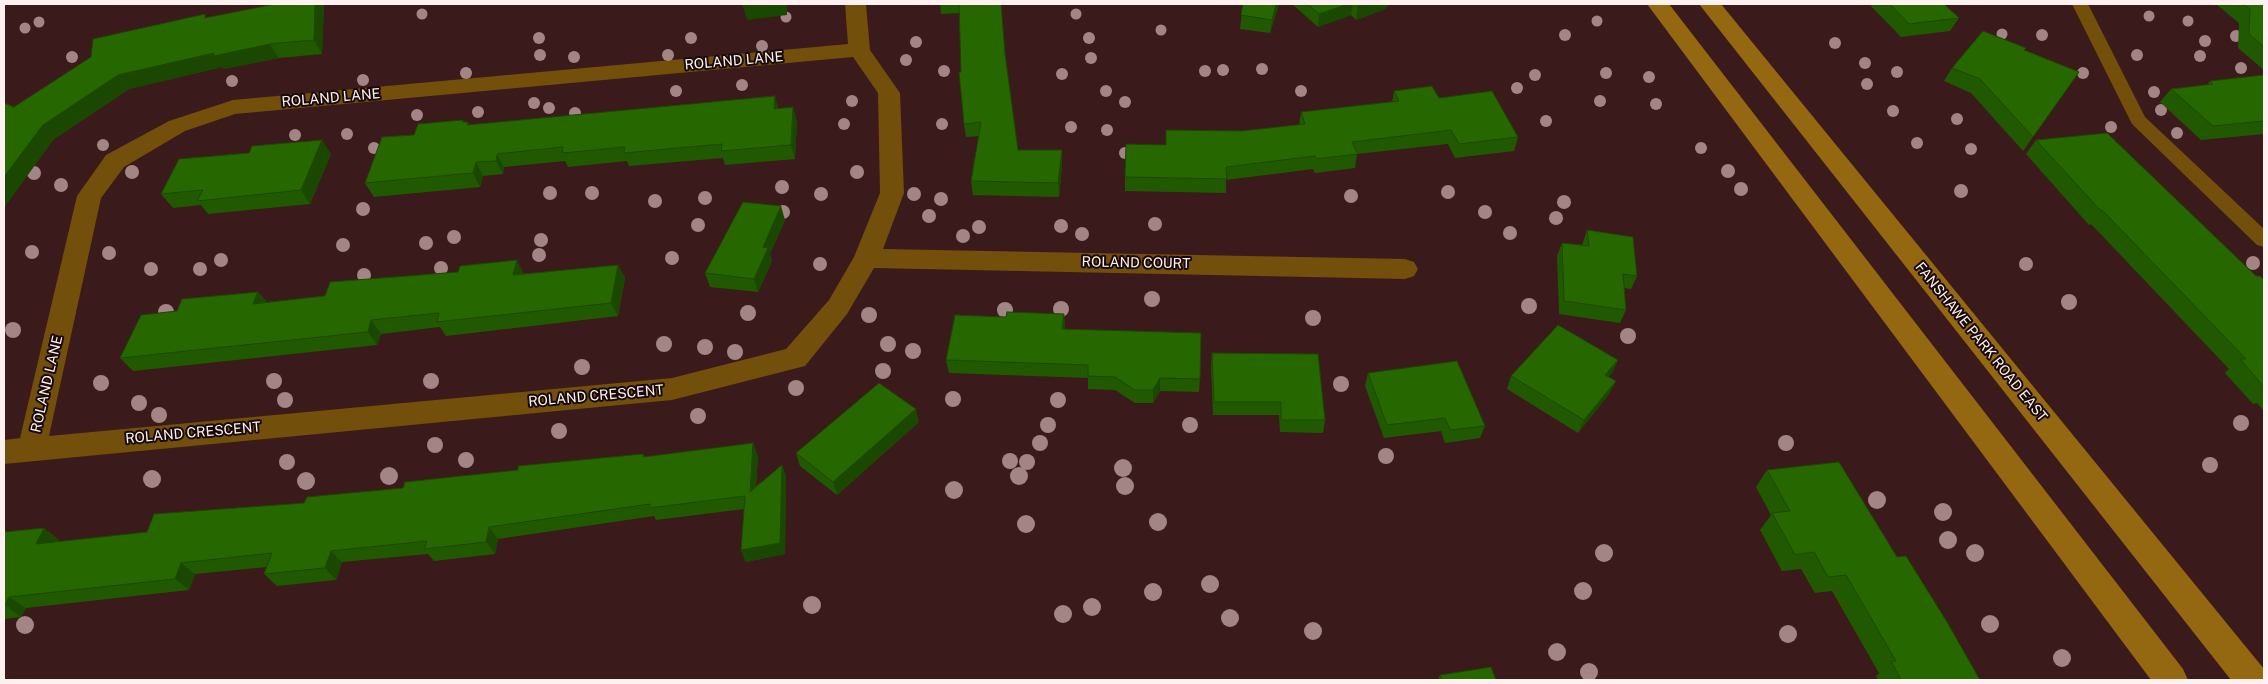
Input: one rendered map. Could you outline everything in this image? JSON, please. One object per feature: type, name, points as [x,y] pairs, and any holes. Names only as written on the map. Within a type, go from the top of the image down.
[{"type":"main road","points":[[1658,4],[2170,680]]},
{"type":"main road","name":"FANSHAWE PARK ROAD EAST","points":[[1710,4],[2252,680]]},
{"type":"street","name":"ROLAND CRESCENT","points":[[4,452],[672,389],[795,358],[838,307],[867,258],[892,193],[888,92],[859,50],[855,4]]},
{"type":"street","name":"ROLAND LANE","points":[[32,448],[89,196],[115,162],[177,126],[233,108],[859,50]]},
{"type":"street","name":"ROLAND COURT","points":[[867,258],[1405,268]]},
{"type":"lane","points":[[2080,4],[2138,120],[2264,240]]},
{"type":"building","points":[[275,4],[315,4],[314,40],[270,44],[214,56],[214,53],[118,75],[43,125],[4,177],[4,103],[14,107],[91,57],[93,39],[205,14],[205,18]]},
{"type":"building","points":[[743,4],[765,4],[743,6]]},
{"type":"building","points":[[959,4],[1001,4],[1005,54],[1018,150],[1062,150],[1058,183],[971,181],[981,122],[964,124],[959,72],[961,72]]},
{"type":"building","points":[[1243,4],[1276,4],[1272,20],[1241,15]]},
{"type":"building","points":[[1308,4],[1348,4],[1319,14]]},
{"type":"building","points":[[1890,4],[1944,4],[1959,18],[1909,24]]},
{"type":"building","points":[[2243,4],[2264,4],[2264,47],[2249,34],[2250,9]]},
{"type":"building","points":[[1983,31],[2079,72],[2033,137],[1980,79],[1952,68]]},
{"type":"building","points":[[2264,75],[2264,121],[2213,126],[2171,89],[2213,84],[2210,81]]},
{"type":"building","points":[[1432,86],[1439,98],[1492,91],[1518,137],[1459,144],[1451,130],[1352,142],[1358,154],[1317,159],[1315,156],[1226,167],[1227,179],[1125,177],[1126,144],[1166,145],[1166,130],[1242,131],[1305,124],[1301,112],[1399,101],[1394,91]]},
{"type":"building","points":[[775,96],[774,109],[793,107],[791,145],[721,151],[722,144],[624,153],[625,147],[562,153],[563,147],[497,154],[496,161],[476,162],[473,173],[365,183],[382,137],[414,135],[418,124],[463,120],[462,122],[468,122],[467,125]]},
{"type":"building","points":[[2107,133],[2256,276],[2260,276],[2264,280],[2264,387],[2240,359],[2246,359],[2101,211],[2036,140]]},
{"type":"building","points":[[322,140],[301,190],[197,201],[203,190],[161,194],[179,159],[249,153],[252,146]]},
{"type":"building","points":[[743,202],[781,206],[763,247],[768,248],[754,279],[705,273]]},
{"type":"building","points":[[1587,230],[1633,237],[1637,276],[1623,274],[1626,310],[1564,301],[1562,243],[1589,246]]},
{"type":"building","points":[[517,260],[513,275],[618,265],[611,303],[437,322],[439,313],[371,320],[368,332],[120,358],[141,315],[177,311],[182,299],[258,292],[253,304],[325,296],[330,282],[458,272],[460,266]]},
{"type":"building","points":[[1007,312],[1064,314],[1062,329],[1201,333],[1200,379],[1160,378],[1153,390],[1135,390],[1115,377],[1088,376],[1088,365],[946,360],[955,315],[1006,317]]},
{"type":"building","points":[[1558,325],[1618,360],[1605,375],[1616,381],[1584,420],[1511,376]]},
{"type":"building","points":[[1212,353],[1318,354],[1325,420],[1281,420],[1281,402],[1214,402]]},
{"type":"building","points":[[1457,361],[1485,426],[1450,430],[1445,418],[1387,425],[1368,373]]},
{"type":"building","points":[[879,383],[916,409],[833,482],[796,453]]},
{"type":"building","points":[[753,443],[750,492],[782,465],[780,543],[741,550],[745,496],[649,508],[650,504],[489,527],[486,542],[424,549],[427,541],[331,551],[325,568],[264,574],[272,553],[181,563],[175,579],[9,597],[4,606],[4,532],[44,528],[36,544],[147,532],[154,514],[304,503],[307,497],[403,488],[405,482],[518,470],[518,466],[643,454],[643,457]]},
{"type":"building","points":[[1839,462],[1897,557],[1906,556],[1980,680],[1901,680],[1891,661],[1896,661],[1846,575],[1828,577],[1814,552],[1795,555],[1772,513],[1790,511],[1767,470]]},
{"type":"building","points":[[1491,667],[1496,680],[1442,680],[1440,675]]}]
